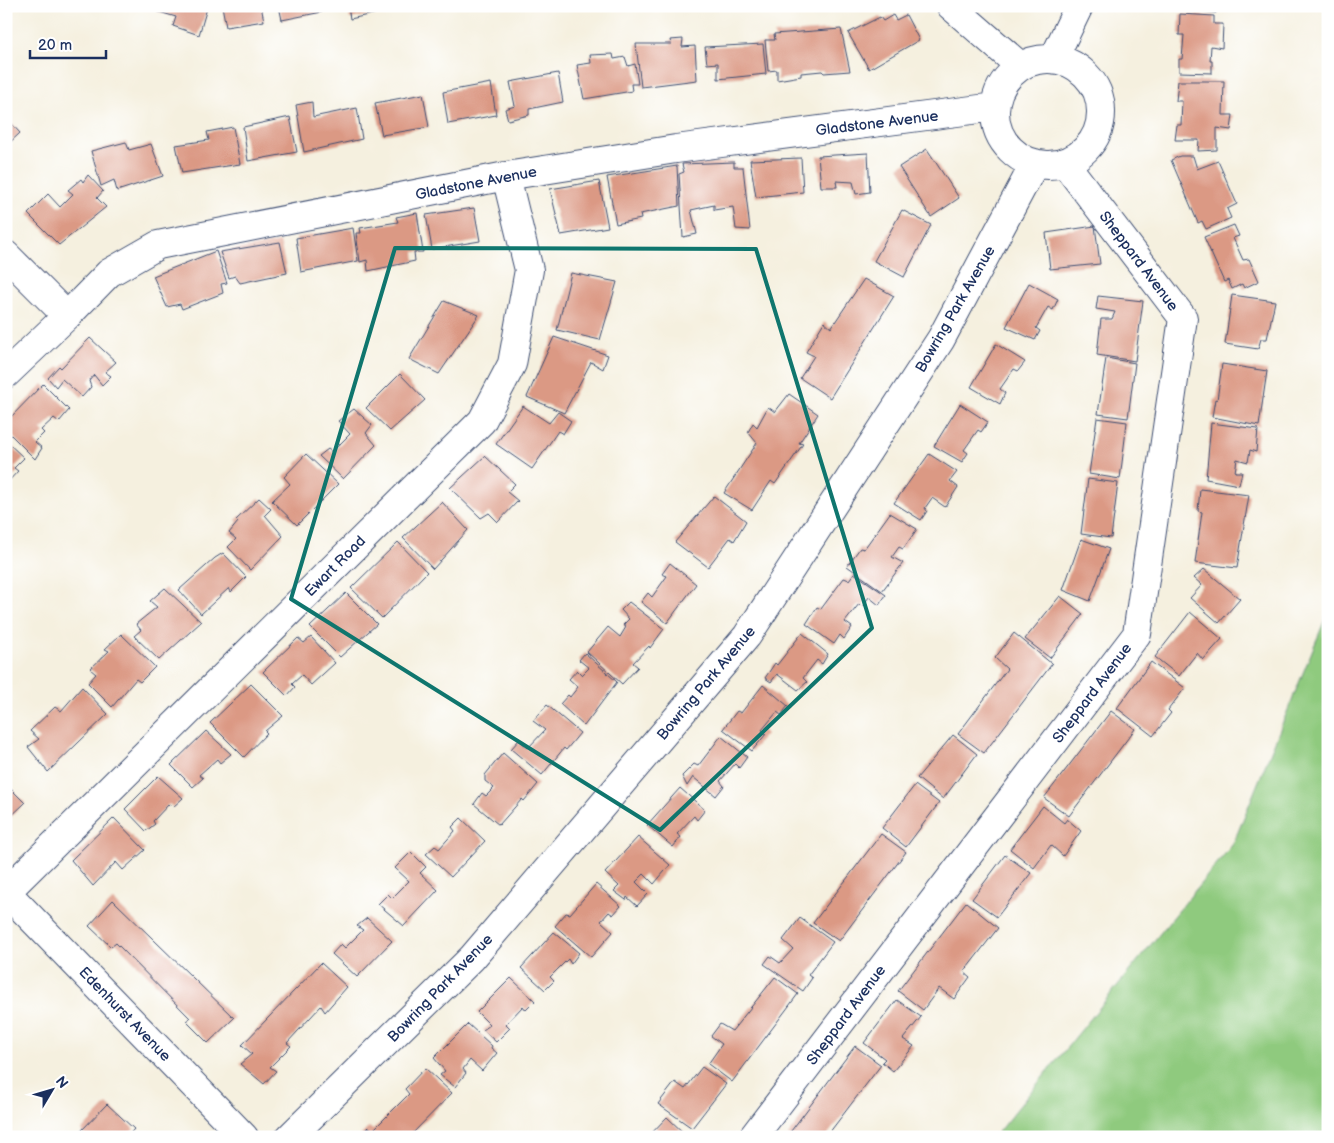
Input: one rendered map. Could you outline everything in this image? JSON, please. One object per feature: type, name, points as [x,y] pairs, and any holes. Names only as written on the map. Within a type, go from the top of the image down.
[{"type":"street","points":[[951,6],[1020,66]]},
{"type":"street","points":[[1054,58],[1079,6]]},
{"type":"street","points":[[1054,58],[1079,68],[1095,86],[1101,103],[1101,116],[1097,134],[1088,147],[1074,158],[1046,165],[1035,163],[1014,152],[1002,138],[997,126],[995,107],[999,92],[1008,76],[1020,66],[1037,60],[1054,58]]},
{"type":"street","name":"Gladstone Avenue","points":[[6,374],[109,273],[158,245],[506,176],[676,149],[995,107]]},
{"type":"street","name":"Sheppard Avenue","points":[[753,1137],[1137,634],[1183,318],[1064,162]]},
{"type":"street","name":"Bowring Park Avenue","points":[[290,1137],[472,958],[746,636],[941,338],[1035,163]]},
{"type":"street","name":"Ewart Road","points":[[6,892],[482,421],[512,364],[529,270],[506,176]]},
{"type":"street","points":[[6,255],[67,316]]},
{"type":"street","name":"Edenhurst Avenue","points":[[6,892],[244,1137]]},
{"type":"highlighted area","points":[[395,248],[756,249],[872,628],[660,830],[291,599]]},
{"type":"green space","points":[[1328,612],[1328,1137],[994,1137],[1233,844]]},
{"type":"building","points":[[158,6],[201,6],[207,8],[199,35],[173,26],[176,17],[156,11]]},
{"type":"building","points":[[222,6],[261,6],[264,21],[226,27]]},
{"type":"building","points":[[279,6],[321,6],[322,12],[282,20]]},
{"type":"building","points":[[348,6],[381,6],[382,12],[350,19]]},
{"type":"building","points":[[1188,6],[1217,6],[1216,13],[1188,10]]},
{"type":"building","points":[[1180,14],[1214,16],[1214,24],[1223,24],[1222,48],[1211,46],[1210,61],[1212,61],[1212,73],[1179,72],[1179,59],[1182,59],[1184,35],[1179,35]]},
{"type":"building","points":[[893,15],[896,20],[906,15],[919,40],[869,69],[848,33],[880,17],[883,21]]},
{"type":"building","points":[[841,29],[850,71],[801,73],[801,76],[777,80],[777,70],[768,71],[765,40],[775,40],[774,34]]},
{"type":"building","points":[[683,39],[682,47],[695,46],[697,80],[641,87],[636,44],[671,44],[670,40]]},
{"type":"building","points":[[763,44],[766,74],[718,79],[718,63],[707,64],[705,47]]},
{"type":"building","points":[[613,54],[614,59],[625,57],[628,66],[635,64],[638,84],[631,84],[632,91],[584,99],[577,65],[591,63],[590,55]]},
{"type":"building","points":[[558,73],[563,102],[529,109],[529,115],[508,120],[505,109],[515,106],[510,82]]},
{"type":"building","points":[[1178,81],[1224,81],[1223,115],[1233,115],[1231,130],[1217,128],[1217,150],[1198,151],[1199,140],[1175,140],[1177,125],[1181,125],[1182,101],[1176,101]]},
{"type":"building","points":[[491,83],[496,115],[448,124],[443,92]]},
{"type":"building","points":[[423,94],[429,127],[382,135],[375,103]]},
{"type":"building","points":[[312,102],[313,117],[357,108],[362,139],[304,152],[296,105]]},
{"type":"building","points":[[290,117],[297,152],[248,161],[243,127]]},
{"type":"building","points":[[9,121],[20,133],[6,146],[6,124]]},
{"type":"building","points":[[233,127],[240,164],[182,173],[176,145],[209,140],[207,132]]},
{"type":"building","points":[[126,142],[129,150],[151,144],[163,176],[117,191],[114,180],[101,186],[91,151]]},
{"type":"building","points":[[927,149],[959,198],[931,217],[899,167]]},
{"type":"building","points":[[868,153],[870,192],[856,194],[853,182],[836,181],[837,187],[821,187],[818,156]]},
{"type":"building","points":[[1180,156],[1193,156],[1197,169],[1218,161],[1237,204],[1227,209],[1231,218],[1206,229],[1202,221],[1198,223],[1171,160]]},
{"type":"building","points":[[801,158],[803,192],[756,197],[750,160]]},
{"type":"building","points":[[734,162],[734,167],[743,167],[750,230],[736,229],[733,207],[714,210],[714,205],[691,210],[697,234],[683,237],[679,174],[684,172],[682,164]]},
{"type":"building","points":[[677,166],[679,206],[640,214],[641,219],[616,224],[607,177]]},
{"type":"building","points":[[88,175],[103,191],[97,198],[106,207],[59,245],[28,214],[48,194],[60,207],[73,194],[68,190],[81,179],[83,182]]},
{"type":"building","points":[[599,181],[608,227],[561,235],[550,189]]},
{"type":"building","points":[[474,208],[480,241],[432,249],[426,215]]},
{"type":"building","points":[[902,210],[931,225],[904,277],[874,261]]},
{"type":"building","points":[[417,213],[423,252],[414,252],[415,261],[368,271],[367,260],[360,262],[356,233],[361,233],[360,228],[398,222],[396,217]]},
{"type":"building","points":[[1234,225],[1239,236],[1233,238],[1243,260],[1249,259],[1259,281],[1244,288],[1242,284],[1232,289],[1228,280],[1224,282],[1204,237]]},
{"type":"building","points":[[1095,226],[1100,264],[1050,269],[1046,233]]},
{"type":"building","points":[[353,228],[358,261],[301,272],[296,238]]},
{"type":"building","points":[[280,242],[287,273],[240,283],[235,276],[229,278],[220,252]]},
{"type":"building","points":[[216,251],[227,283],[221,284],[223,293],[182,309],[180,304],[167,307],[153,276]]},
{"type":"building","points":[[571,273],[617,282],[600,340],[557,330]]},
{"type":"building","points":[[864,279],[894,296],[830,398],[800,378],[814,356],[806,352],[824,322],[831,328]]},
{"type":"building","points":[[1029,283],[1058,299],[1053,310],[1048,307],[1036,328],[1040,331],[1035,340],[1006,327]]},
{"type":"building","points":[[1232,295],[1275,301],[1267,339],[1261,339],[1258,349],[1225,344]]},
{"type":"building","points":[[1098,296],[1143,301],[1135,361],[1097,355],[1101,319],[1112,319],[1115,312],[1096,309]]},
{"type":"building","points":[[444,301],[479,315],[439,374],[409,359]]},
{"type":"building","points":[[554,337],[608,355],[603,369],[591,362],[564,413],[527,397]]},
{"type":"building","points":[[90,338],[116,362],[105,372],[111,376],[102,385],[94,375],[89,381],[91,387],[82,397],[62,379],[56,387],[48,378],[59,366],[61,368]]},
{"type":"building","points":[[996,344],[1025,362],[1018,371],[1014,369],[1000,389],[1005,393],[1000,404],[971,387]]},
{"type":"building","points":[[1106,358],[1135,363],[1128,418],[1098,414]]},
{"type":"building","points":[[1222,364],[1267,371],[1259,426],[1212,417],[1215,399],[1217,400]]},
{"type":"building","points":[[400,374],[425,400],[390,431],[366,408]]},
{"type":"building","points":[[43,384],[69,410],[59,422],[54,418],[41,430],[44,433],[35,442],[42,448],[35,459],[6,430],[6,422]]},
{"type":"building","points":[[789,394],[818,414],[799,443],[803,444],[775,484],[771,481],[752,510],[724,493],[757,443],[748,432],[753,423],[757,427],[768,407],[775,412]]},
{"type":"building","points":[[960,404],[988,422],[981,432],[978,430],[964,450],[968,453],[962,462],[934,446]]},
{"type":"building","points":[[523,406],[549,423],[558,412],[571,421],[563,434],[558,431],[532,469],[496,444]]},
{"type":"building","points":[[354,409],[372,425],[366,433],[376,445],[343,479],[319,456],[328,449],[332,452],[350,434],[338,421]]},
{"type":"building","points":[[1097,418],[1127,422],[1120,479],[1089,474]]},
{"type":"building","points":[[1211,423],[1258,429],[1256,452],[1250,450],[1248,462],[1237,459],[1235,472],[1242,472],[1239,485],[1206,479]]},
{"type":"building","points":[[6,441],[24,458],[14,468],[18,471],[6,484]]},
{"type":"building","points":[[306,454],[338,484],[297,525],[272,501],[290,484],[284,477]]},
{"type":"building","points":[[929,454],[957,472],[950,481],[958,487],[945,507],[932,498],[925,508],[927,511],[921,520],[894,503]]},
{"type":"building","points":[[485,456],[515,484],[507,492],[518,501],[498,522],[489,513],[481,518],[450,488]]},
{"type":"building","points":[[1088,479],[1118,483],[1111,538],[1081,534]]},
{"type":"building","points":[[1200,489],[1249,495],[1237,568],[1195,563],[1202,512],[1198,511]]},
{"type":"building","points":[[714,496],[746,521],[734,541],[730,538],[708,567],[675,542]]},
{"type":"building","points":[[259,498],[271,509],[265,515],[283,536],[250,570],[228,547],[236,539],[229,533],[238,522],[236,520]]},
{"type":"building","points":[[442,502],[468,530],[433,569],[403,538]]},
{"type":"building","points":[[890,513],[917,529],[903,549],[899,547],[892,557],[903,563],[882,591],[847,566],[860,548],[864,549]]},
{"type":"building","points":[[1081,539],[1109,549],[1090,601],[1063,590]]},
{"type":"building","points":[[398,542],[427,572],[382,618],[351,588]]},
{"type":"building","points":[[223,553],[246,577],[231,592],[229,588],[201,614],[179,590]]},
{"type":"building","points":[[670,563],[696,584],[667,623],[641,602],[648,593],[652,597],[667,576],[662,574]]},
{"type":"building","points":[[1204,569],[1240,599],[1219,623],[1190,598],[1202,585],[1194,578]]},
{"type":"building","points":[[854,573],[886,595],[879,605],[869,597],[862,607],[859,604],[845,622],[852,627],[844,639],[840,635],[834,644],[806,624],[817,607],[821,609],[844,578],[849,580]]},
{"type":"building","points":[[165,588],[201,622],[159,660],[134,636],[141,630],[136,624],[157,607],[150,601]]},
{"type":"building","points":[[346,593],[377,624],[340,657],[310,627]]},
{"type":"building","points":[[1060,596],[1083,614],[1050,658],[1025,639]]},
{"type":"building","points":[[629,602],[664,629],[650,648],[649,646],[633,663],[638,667],[622,684],[587,652],[608,627],[620,637],[626,627],[623,625],[629,619],[621,610]]},
{"type":"building","points":[[1190,612],[1222,639],[1203,660],[1197,653],[1179,676],[1155,657]]},
{"type":"building","points":[[802,633],[828,654],[822,664],[817,660],[803,678],[807,682],[798,690],[777,674],[771,682],[765,678],[775,663],[777,665]]},
{"type":"building","points":[[1014,633],[1052,664],[984,753],[958,734],[1007,669],[995,658]]},
{"type":"building","points":[[121,634],[155,667],[140,682],[136,679],[112,707],[88,683],[96,674],[90,669],[109,651],[105,649]]},
{"type":"building","points":[[311,637],[335,663],[311,685],[302,675],[292,684],[295,687],[287,696],[263,672],[298,638],[304,643]]},
{"type":"building","points":[[585,653],[617,682],[584,726],[560,704],[568,695],[570,697],[578,687],[569,679],[577,670],[582,675],[589,668],[579,660]]},
{"type":"building","points":[[1151,662],[1185,688],[1168,710],[1171,713],[1153,736],[1117,708]]},
{"type":"building","points":[[251,684],[283,716],[265,731],[267,733],[244,757],[210,723]]},
{"type":"building","points":[[763,685],[788,706],[781,715],[777,712],[762,730],[766,734],[752,751],[723,729],[737,711],[741,713]]},
{"type":"building","points":[[82,687],[108,714],[48,772],[28,747],[39,739],[30,731],[55,707],[61,711]]},
{"type":"building","points":[[547,705],[580,733],[566,750],[564,748],[542,775],[511,749],[519,740],[528,748],[545,730],[533,721]]},
{"type":"building","points":[[1111,711],[1135,729],[1069,816],[1044,798]]},
{"type":"building","points":[[206,731],[231,754],[220,763],[217,759],[199,775],[203,778],[193,787],[171,765]]},
{"type":"building","points":[[953,735],[977,754],[943,799],[917,778]]},
{"type":"building","points":[[721,736],[747,757],[739,768],[735,764],[720,781],[724,786],[716,796],[693,777],[687,786],[682,776],[694,764],[698,766]]},
{"type":"building","points":[[503,753],[538,784],[524,801],[522,799],[499,825],[474,804],[482,793],[486,796],[494,788],[485,781],[485,775]]},
{"type":"building","points":[[158,776],[183,798],[173,807],[169,804],[153,821],[155,824],[146,831],[125,809]]},
{"type":"building","points":[[6,784],[25,803],[6,821]]},
{"type":"building","points":[[915,785],[939,803],[906,847],[882,828]]},
{"type":"building","points":[[680,788],[705,810],[697,820],[694,816],[677,834],[681,837],[673,847],[647,825]]},
{"type":"building","points":[[1043,806],[1064,823],[1067,819],[1081,831],[1063,856],[1051,845],[1034,868],[1010,849]]},
{"type":"building","points":[[114,818],[145,850],[123,870],[116,862],[93,886],[71,860]]},
{"type":"building","points":[[461,818],[485,841],[451,877],[426,854],[435,846],[439,849],[455,831],[452,827]]},
{"type":"building","points":[[881,834],[906,852],[839,941],[813,923]]},
{"type":"building","points":[[638,837],[670,865],[654,884],[644,874],[636,882],[648,894],[637,906],[627,897],[626,900],[614,891],[619,886],[605,873]]},
{"type":"building","points":[[411,852],[426,867],[420,873],[438,890],[404,926],[378,904],[388,894],[392,898],[409,881],[395,868]]},
{"type":"building","points":[[1005,855],[1031,873],[997,917],[972,899]]},
{"type":"building","points":[[596,884],[621,906],[613,915],[609,912],[601,921],[613,932],[591,957],[555,926],[566,913],[570,914]]},
{"type":"building","points":[[113,900],[234,1018],[208,1043],[186,1021],[190,1018],[116,943],[111,947],[89,926]]},
{"type":"building","points":[[966,902],[998,928],[964,972],[970,977],[954,999],[939,988],[923,1010],[898,991]]},
{"type":"building","points":[[367,918],[392,941],[357,977],[332,954],[341,944],[345,948],[363,930],[357,926]]},
{"type":"building","points":[[800,918],[833,942],[808,975],[812,978],[803,991],[764,964],[770,956],[780,963],[793,949],[783,940]]},
{"type":"building","points":[[554,932],[579,953],[571,964],[568,959],[550,977],[554,981],[545,990],[521,968]]},
{"type":"building","points":[[321,963],[347,987],[325,1012],[321,1006],[287,1043],[291,1046],[270,1067],[276,1071],[264,1084],[240,1064],[252,1054],[242,1045]]},
{"type":"building","points":[[775,977],[798,994],[732,1082],[708,1064],[722,1044],[711,1036],[720,1024],[732,1031]]},
{"type":"building","points":[[511,978],[535,1001],[526,1010],[523,1006],[506,1024],[510,1028],[496,1042],[483,1030],[490,1025],[477,1012]]},
{"type":"building","points":[[897,1000],[921,1017],[903,1039],[914,1046],[893,1071],[882,1062],[885,1059],[864,1043]]},
{"type":"building","points":[[468,1024],[497,1053],[482,1071],[470,1060],[463,1069],[466,1073],[455,1087],[440,1075],[445,1071],[434,1058]]},
{"type":"building","points":[[855,1046],[881,1065],[826,1137],[791,1137],[788,1135]]},
{"type":"building","points":[[702,1067],[726,1084],[692,1128],[658,1104],[675,1082],[685,1089]]},
{"type":"building","points":[[425,1068],[452,1093],[409,1137],[359,1137],[369,1127],[373,1130],[409,1094],[405,1089]]},
{"type":"building","points":[[107,1104],[134,1129],[127,1137],[86,1137],[81,1131]]},
{"type":"building","points":[[667,1117],[688,1137],[648,1137]]}]
